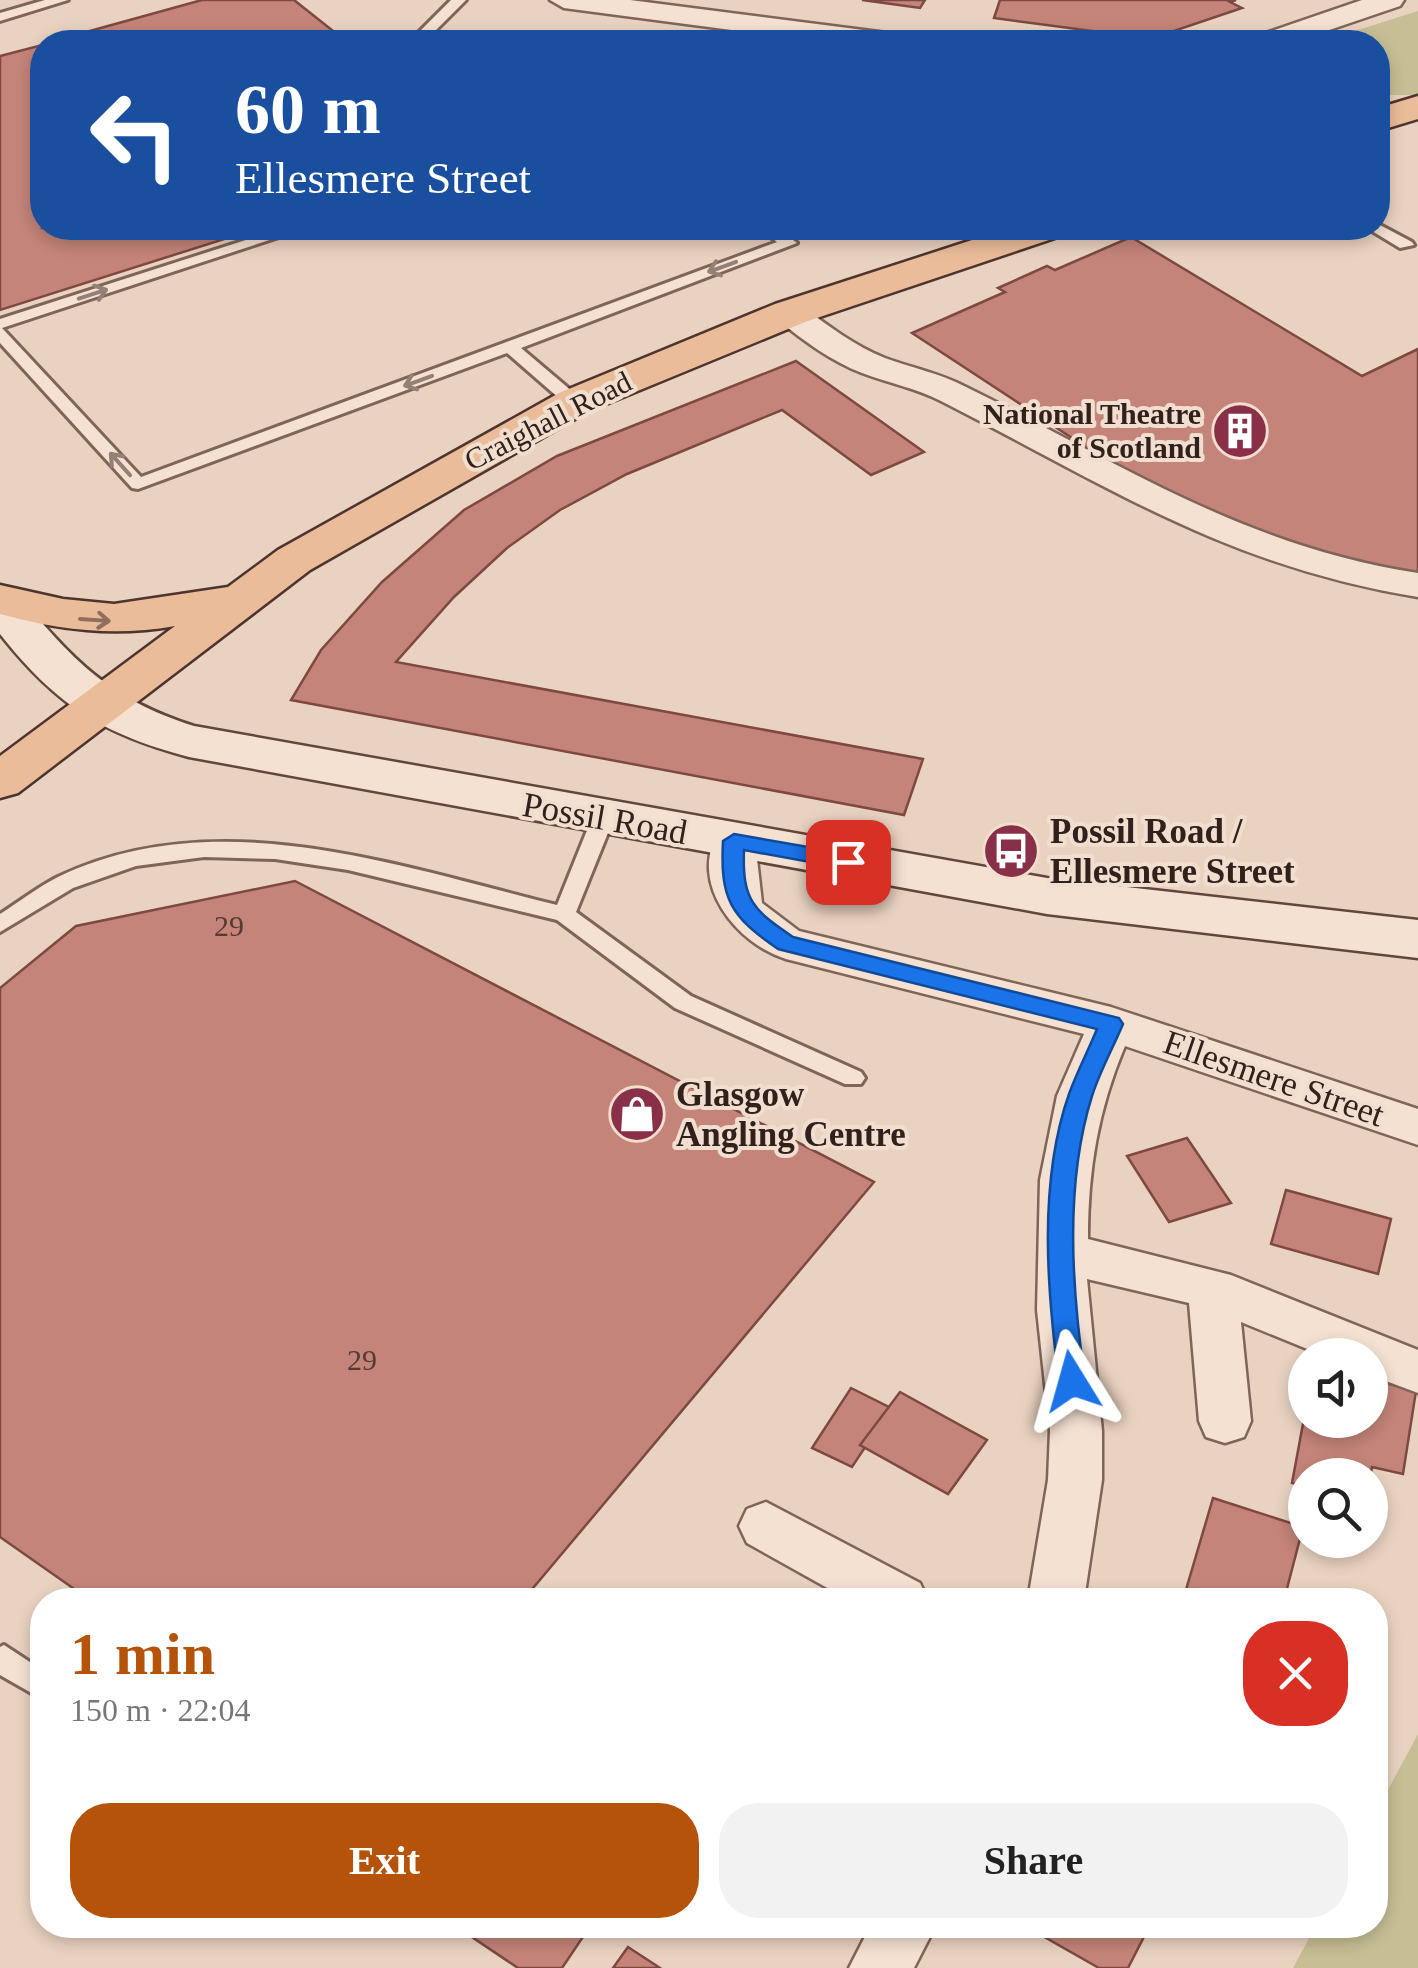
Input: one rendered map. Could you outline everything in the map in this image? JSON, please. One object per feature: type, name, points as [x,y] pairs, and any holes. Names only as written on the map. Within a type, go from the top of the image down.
[{"type":"main road","points":[[1390,116],[1418,107]]},
{"type":"main road","name":"Craighall Road","points":[[0,781],[338,532],[574,402],[790,313],[1011,240]]},
{"type":"main road","points":[[0,601],[60,616],[109,621],[246,597]]},
{"type":"street","points":[[564,0],[795,30]]},
{"type":"street","points":[[1303,30],[1390,0]]},
{"type":"street","points":[[790,313],[857,358],[942,388],[1068,457],[1268,552],[1304,565],[1418,585]]},
{"type":"street","points":[[0,601],[52,668],[97,708]]},
{"type":"street","name":"Possil Road","points":[[97,708],[189,742],[1047,896],[1418,939]]},
{"type":"street","name":"Ellesmere Street","points":[[734,841],[736,898],[766,933],[786,943],[1111,1024],[1418,1127]]},
{"type":"street","points":[[1058,1588],[1069,1536],[1076,1464],[1062,1253],[1064,1180],[1080,1096],[1111,1024]]},
{"type":"street","points":[[1062,1253],[1213,1289],[1418,1372]]},
{"type":"street","points":[[1213,1289],[1225,1421]]},
{"type":"street","points":[[766,1526],[878,1588]]},
{"type":"street","points":[[880,1968],[897,1938]]},
{"type":"lane","points":[[0,17],[61,0]]},
{"type":"lane","points":[[428,30],[458,0]]},
{"type":"lane","points":[[1390,236],[1406,245]]},
{"type":"lane","points":[[0,324],[261,240]]},
{"type":"lane","points":[[0,333],[138,484],[789,243],[785,240]]},
{"type":"lane","points":[[510,346],[574,402]]},
{"type":"lane","points":[[564,914],[602,818]]},
{"type":"lane","points":[[0,924],[68,878],[123,860],[181,848],[240,846],[300,854],[564,914],[683,1002],[853,1078]]},
{"type":"lane","points":[[0,1662],[4,1658],[30,1677]]},
{"type":"shaded area","points":[[1418,11],[1418,95],[1390,95],[1390,30],[1358,30]]},
{"type":"shaded area","points":[[1418,1734],[1418,1968],[1293,1968],[1309,1938],[1388,1938],[1388,1790]]},
{"type":"building","points":[[202,0],[294,0],[332,30],[93,30]]},
{"type":"building","points":[[862,0],[925,0],[920,8]]},
{"type":"building","points":[[1000,0],[1236,0],[1230,2],[1242,8],[1177,30],[1085,30],[994,18]]},
{"type":"building","points":[[30,48],[30,240],[221,240],[0,310],[0,56]]},
{"type":"building","name":"National Theatre of Scotland","points":[[1124,240],[1136,240],[1362,376],[1418,349],[1418,576],[1299,555],[1145,486],[912,333],[1005,292],[998,288],[1047,266],[1055,270]]},
{"type":"building","points":[[796,361],[924,452],[871,475],[782,410],[627,474],[560,510],[507,548],[454,597],[396,662],[923,759],[904,815],[291,700],[321,650],[382,582],[464,510],[557,456]]},
{"type":"building","points":[[295,881],[874,1182],[533,1588],[73,1588],[0,1537],[0,988],[76,926]]},
{"type":"building","points":[[1187,1138],[1231,1203],[1169,1222],[1127,1156]]},
{"type":"building","points":[[1286,1190],[1391,1219],[1378,1274],[1271,1244]]},
{"type":"building","points":[[1388,1384],[1416,1391],[1403,1474],[1388,1471],[1388,1458],[1297,1458],[1300,1438],[1388,1438]]},
{"type":"building","points":[[851,1388],[891,1408],[852,1467],[812,1448]]},
{"type":"building","points":[[900,1392],[987,1440],[948,1494],[860,1445]]},
{"type":"building","points":[[1213,1498],[1288,1522],[1288,1558],[1295,1558],[1287,1588],[1187,1588]]},
{"type":"building","points":[[473,1938],[582,1938],[562,1968],[518,1968]]},
{"type":"building","points":[[1046,1938],[1143,1938],[1128,1968],[1099,1968]]},
{"type":"building","points":[[628,1947],[660,1968],[613,1968]]},
{"type":"place","name":"National Theatre of Scotland","points":[[1240,431]]},
{"type":"place","name":"Possil Road / Ellesmere Street","points":[[1011,851]]},
{"type":"place","name":"Glasgow Angling Centre","points":[[637,1114]]},
{"type":"route","points":[[848,862],[734,841],[732,884],[749,918],[786,943],[1111,1024],[1080,1096],[1064,1180],[1062,1310],[1072,1381]]}]
